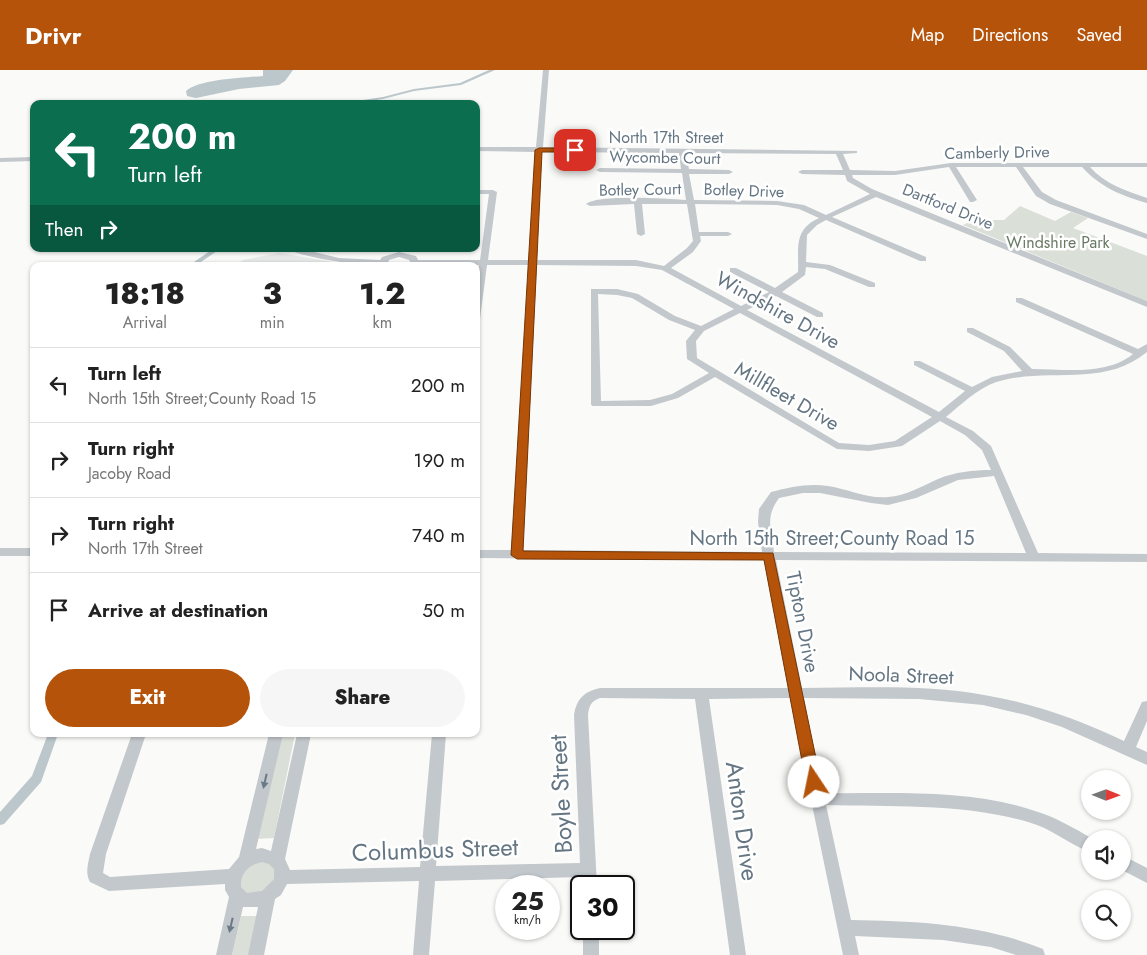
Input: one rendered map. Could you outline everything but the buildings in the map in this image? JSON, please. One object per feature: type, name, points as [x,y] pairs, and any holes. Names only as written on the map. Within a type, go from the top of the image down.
[{"type":"street","points":[[517,555],[532,263],[546,70]]},
{"type":"street","name":"North 17th Street","points":[[480,150],[855,152]]},
{"type":"street","points":[[665,269],[690,250],[697,241],[682,151]]},
{"type":"street","name":"Dartford Drive","points":[[840,152],[850,179],[876,194],[1147,304]]},
{"type":"street","points":[[0,160],[30,159]]},
{"type":"street","points":[[951,165],[973,200]]},
{"type":"street","name":"Camberly Drive","points":[[802,172],[895,173],[951,165],[1147,165]]},
{"type":"street","points":[[1018,165],[1039,194],[1053,202],[1147,237]]},
{"type":"street","points":[[1084,165],[1096,180],[1147,201]]},
{"type":"street","name":"Wycombe Court","points":[[600,170],[729,172]]},
{"type":"street","points":[[480,192],[493,192],[480,290]]},
{"type":"street","points":[[714,374],[675,396],[652,403],[596,404],[594,291],[617,292],[635,296],[672,318],[701,329],[776,292],[802,273],[803,235],[814,222],[876,194]]},
{"type":"street","points":[[638,201],[641,234]]},
{"type":"street","name":"Botley Court","points":[[590,204],[638,201],[691,202]]},
{"type":"street","name":"Botley Drive","points":[[691,202],[777,203],[801,207],[923,258]]},
{"type":"street","points":[[696,234],[728,234]]},
{"type":"street","points":[[306,252],[339,260],[360,262]]},
{"type":"street","points":[[384,262],[393,252]]},
{"type":"street","name":"Windshire Drive","points":[[393,252],[412,258],[484,262],[636,263],[665,269],[938,418],[969,433],[987,448],[1034,558]]},
{"type":"street","points":[[802,264],[827,267],[872,285]]},
{"type":"street","points":[[733,270],[820,315]]},
{"type":"street","points":[[1019,300],[1143,350]]},
{"type":"street","name":"Millfleet Drive","points":[[701,329],[691,341],[692,359],[714,374],[837,446],[870,448],[898,444],[938,418],[972,391],[995,379],[1029,372],[1093,372],[1115,368],[1131,360],[1143,350]]},
{"type":"street","points":[[970,330],[1007,349],[1029,372]]},
{"type":"street","points":[[917,363],[972,391]]},
{"type":"street","name":"Tipton Drive","points":[[851,955],[817,799],[769,556],[764,509],[775,495],[800,490],[821,490],[868,500],[888,500],[905,498],[921,493],[952,478],[970,474],[998,473]]},
{"type":"street","points":[[0,552],[30,552]]},
{"type":"street","name":"North 15th Street;County Road 15","points":[[480,554],[1147,558]]},
{"type":"street","name":"Noola Street","points":[[584,700],[600,693],[889,693],[978,700],[1046,716],[1093,733],[1147,759]]},
{"type":"street","name":"Anton Drive","points":[[701,693],[738,955]]},
{"type":"street","name":"Boyle Street","points":[[584,700],[582,716],[589,875]]},
{"type":"street","points":[[1128,749],[1147,706]]},
{"type":"street","points":[[138,737],[98,854],[95,877],[109,884],[233,876]]},
{"type":"street","points":[[246,860],[262,855],[276,860],[283,870],[280,884],[268,896],[251,901],[237,896],[233,890],[233,876],[246,860],[275,737]]},
{"type":"street","points":[[276,860],[303,737]]},
{"type":"street","points":[[421,955],[439,737]]},
{"type":"street","points":[[817,799],[938,801],[977,805],[1028,815],[1081,841]]},
{"type":"street","points":[[1131,867],[1147,876]]},
{"type":"street","name":"Columbus Street","points":[[282,877],[349,877],[428,872],[589,870]]},
{"type":"street","points":[[224,955],[237,896]]},
{"type":"street","points":[[256,955],[268,896]]},
{"type":"street","points":[[845,928],[938,930],[964,933],[1014,945],[1037,955]]},
{"type":"street","points":[[591,940],[592,955]]},
{"type":"shaded area","points":[[263,70],[293,70],[285,81],[279,85],[239,89],[196,98],[187,96],[186,91],[201,84],[263,76]]},
{"type":"shaded area","points":[[279,253],[334,262],[240,262]]},
{"type":"green space","name":"Windshire Park","points":[[1020,206],[1055,221],[1071,212],[1088,218],[1073,228],[1147,256],[1147,301],[963,225],[974,220],[1004,220]]},
{"type":"green space","points":[[279,737],[294,737],[274,838],[256,839]]},
{"type":"green space","points":[[264,860],[274,866],[276,878],[267,891],[250,896],[239,888],[244,868]]},
{"type":"green space","points":[[241,916],[257,916],[249,955],[232,955]]},
{"type":"waterway","points":[[368,100],[414,90],[461,84],[493,70]]},
{"type":"waterway","points":[[197,262],[212,252]]},
{"type":"waterway","points":[[0,820],[37,779],[52,737]]},
{"type":"route","points":[[575,150],[539,150],[517,555],[769,556],[814,782]]}]
